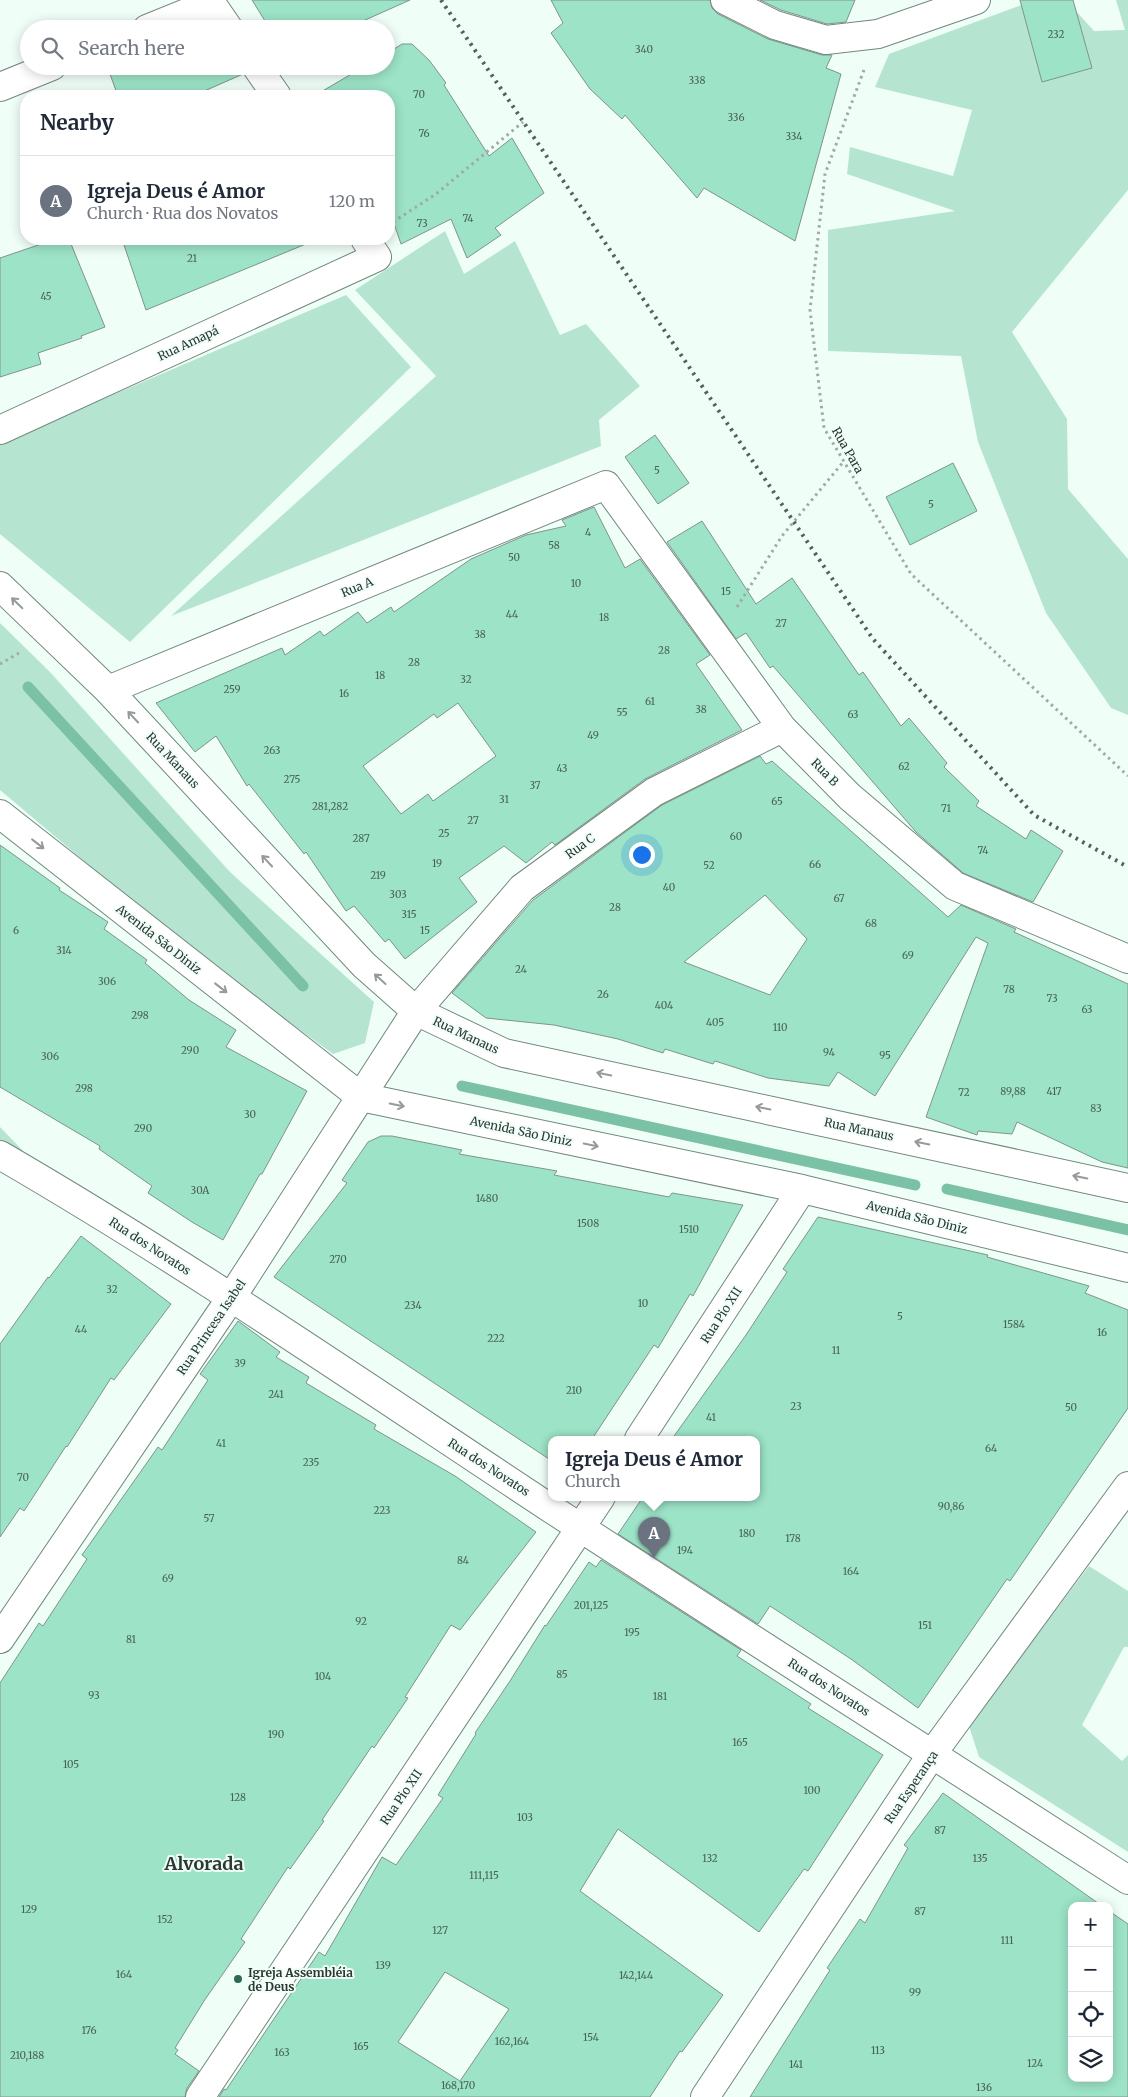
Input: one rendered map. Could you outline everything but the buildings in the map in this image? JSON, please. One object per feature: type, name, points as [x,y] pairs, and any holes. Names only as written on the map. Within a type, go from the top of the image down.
[{"type":"street","points":[[725,0],[775,25],[826,40],[878,34],[976,0]]},
{"type":"street","points":[[168,20],[210,2],[223,20]]},
{"type":"street","points":[[0,87],[30,75]]},
{"type":"street","points":[[263,75],[274,90]]},
{"type":"street","name":"Rua Amapá","points":[[0,430],[371,248]]},
{"type":"street","name":"Rua B","points":[[606,485],[782,728],[850,797],[955,886],[1128,959]]},
{"type":"street","name":"Rua A","points":[[108,690],[606,485]]},
{"type":"street","name":"Rua Manaus","points":[[0,586],[108,690],[364,965],[416,1011],[504,1053],[1128,1188]]},
{"type":"street","name":"Rua C","points":[[416,1011],[522,888],[654,792],[782,728]]},
{"type":"street","name":"Avenida São Diniz","points":[[0,814],[361,1098],[802,1189],[1128,1268]]},
{"type":"street","name":"Rua Princesa Isabel","points":[[0,1639],[231,1298],[416,1011]]},
{"type":"street","name":"Rua dos Novatos","points":[[0,1155],[88,1206],[580,1528],[1128,1880]]},
{"type":"street","name":"Rua Pio XII","points":[[642,1436],[802,1189]]},
{"type":"street","name":"Rua Esperança","points":[[705,2097],[932,1754],[1128,1486]]},
{"type":"street","name":"Rua Pio XII","points":[[200,2097],[598,1501]]},
{"type":"path","name":"Rua Para","points":[[878,34],[825,174],[810,310],[824,428],[911,574],[1128,776]]},
{"type":"path","points":[[395,221],[436,194],[523,122]]},
{"type":"path","points":[[707,626],[737,607],[782,536],[844,462]]},
{"type":"green space","points":[[1035,0],[1066,0],[1094,31],[1125,30],[1116,0],[1128,0],[1128,190],[1012,332],[1067,419],[1068,489],[1128,559],[1128,715],[1111,708],[1046,613],[978,442],[961,356],[828,351],[828,230],[955,211],[847,174],[850,147],[953,176],[972,110],[875,87],[889,54]]},
{"type":"green space","points":[[445,231],[464,274],[515,241],[560,335],[586,324],[640,386],[599,420],[601,446],[171,616],[436,376],[355,290]]},
{"type":"green space","points":[[346,295],[411,367],[130,642],[0,534],[0,443]]},
{"type":"green space","points":[[0,623],[50,672],[230,872],[374,1002],[365,1043],[333,1054],[180,942],[0,790]]},
{"type":"green space","points":[[0,1127],[24,1152],[0,1141]]},
{"type":"green space","points":[[1089,1566],[1128,1591],[1128,1647],[1124,1647],[1082,1725],[1122,1761],[1128,1755],[1128,1852],[979,1757],[969,1726]]},
{"type":"waterway","points":[[28,687],[303,986]]},
{"type":"waterway","points":[[462,1086],[915,1185]]},
{"type":"waterway","points":[[947,1189],[1128,1230]]},
{"type":"railway","points":[[441,0],[873,639],[1034,815],[1128,867]]},
{"type":"place","name":"Igreja Deus é Amor","points":[[654,1558]]},
{"type":"place","name":"Igreja Assembléia de Deus","points":[[238,1979]]},
{"type":"district","name":"Alvorada","points":[[204,1863]]}]
